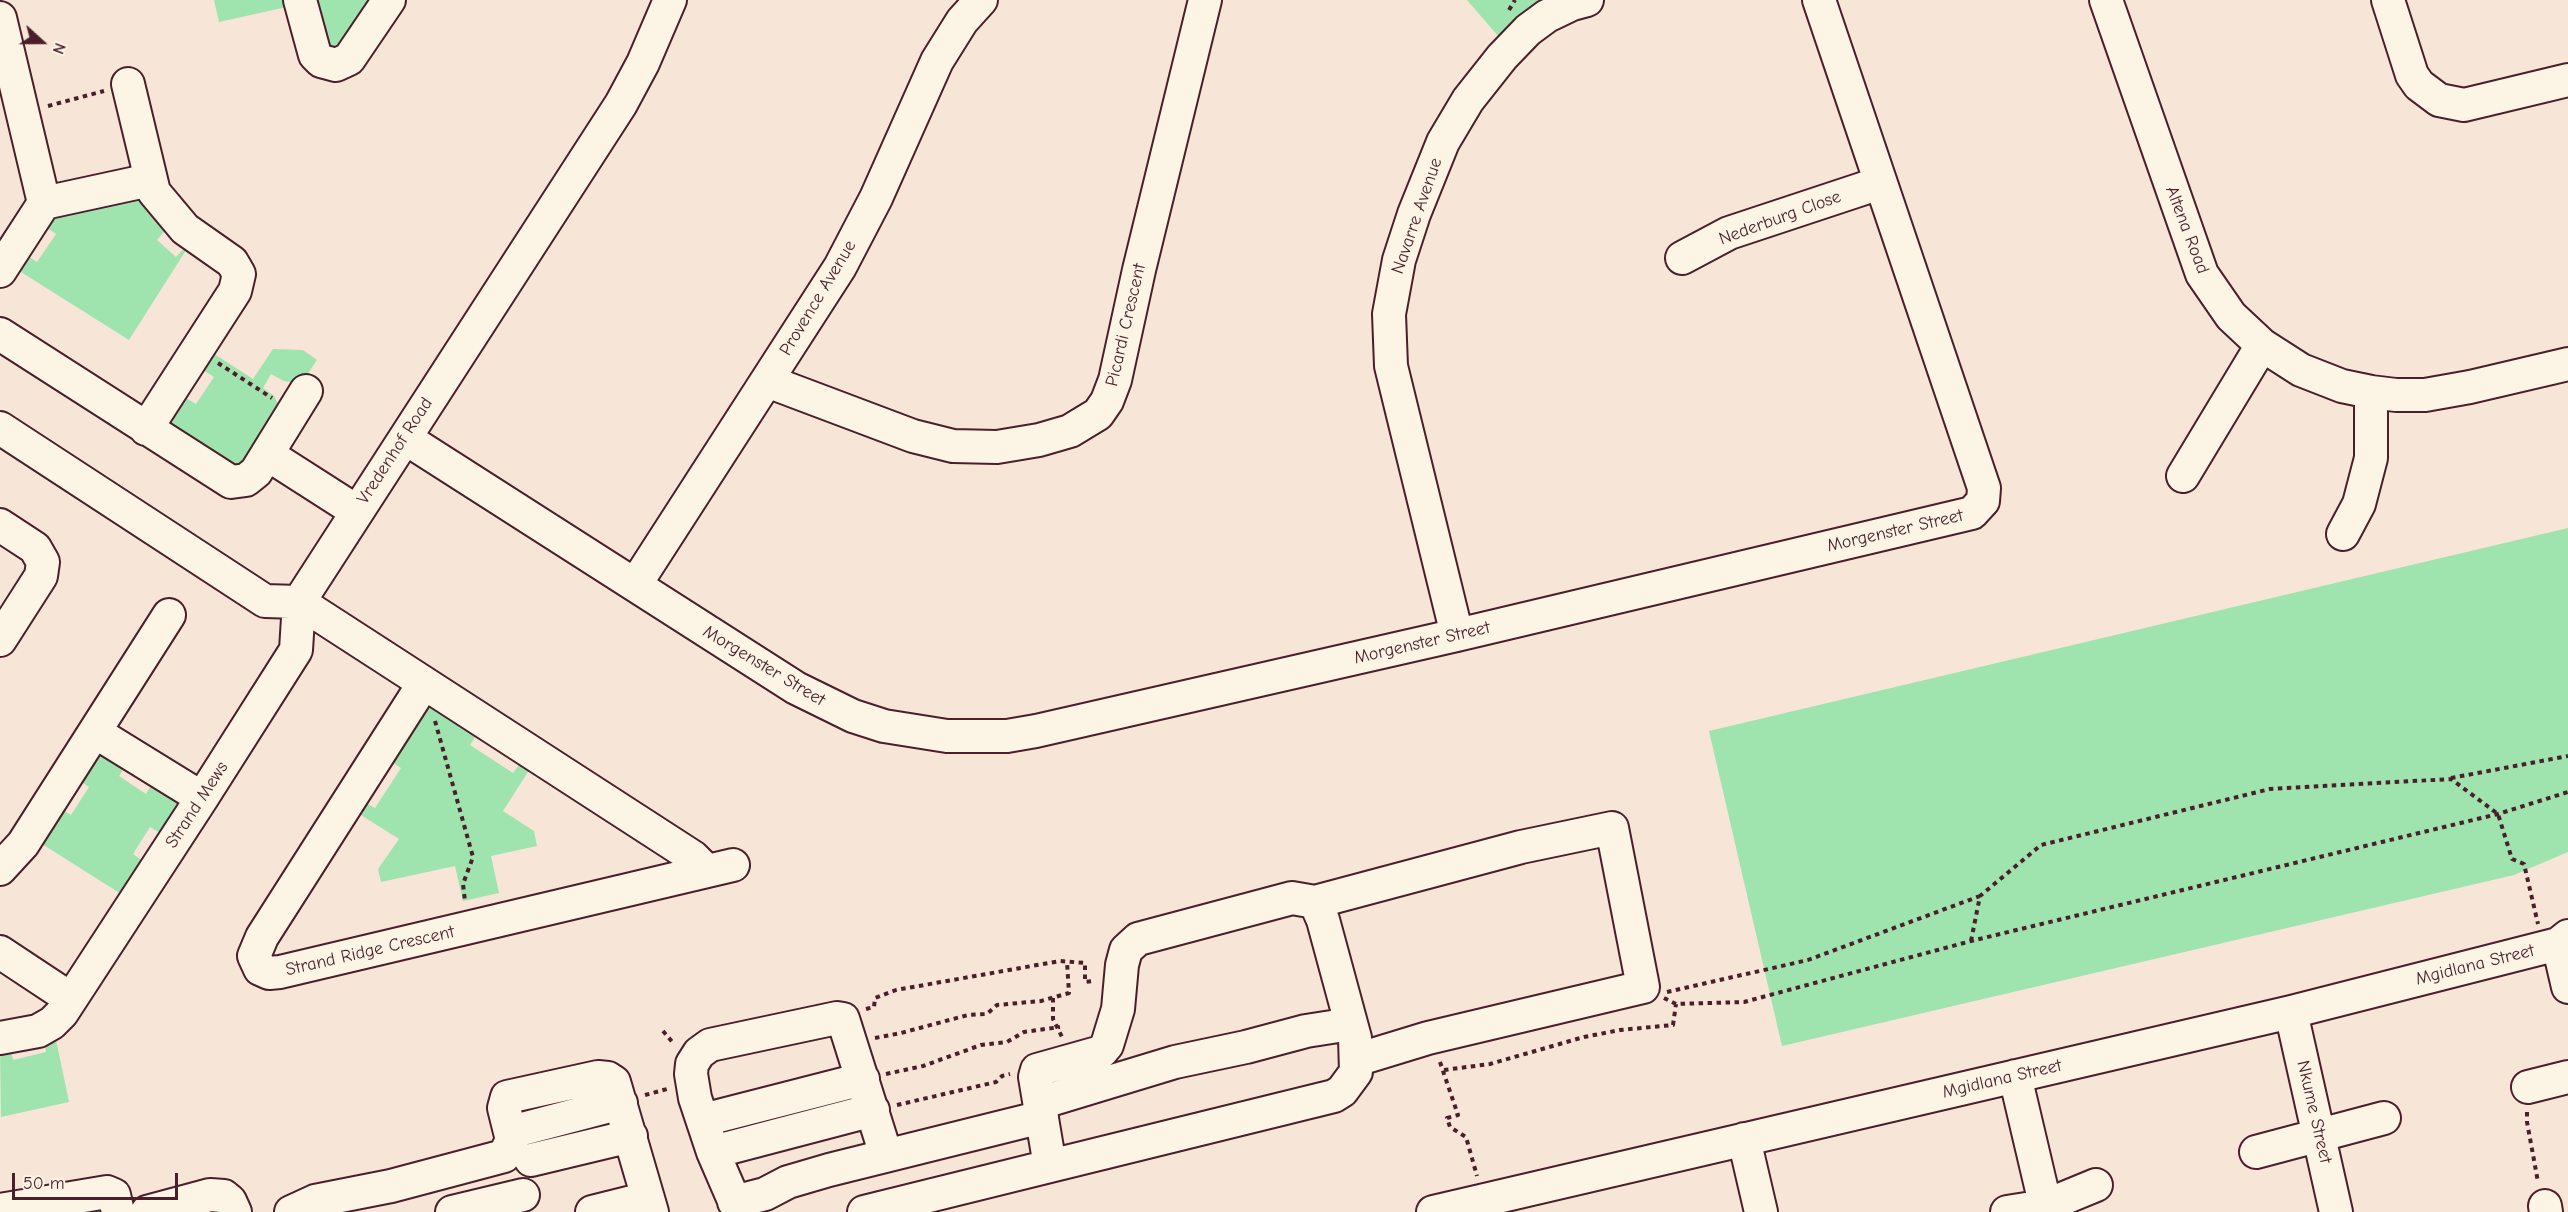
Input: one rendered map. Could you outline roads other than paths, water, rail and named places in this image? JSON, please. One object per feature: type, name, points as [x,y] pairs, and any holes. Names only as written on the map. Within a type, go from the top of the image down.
[{"type":"street","points":[[300,0],[315,55],[321,61],[336,65],[349,59],[389,0]]},
{"type":"street","name":"Vredenhof Road","points":[[299,602],[621,104],[643,63],[670,0]]},
{"type":"street","name":"Provence Avenue","points":[[635,585],[845,257],[876,198],[937,61],[962,21],[981,0]]},
{"type":"street","name":"Picardi Crescent","points":[[767,381],[913,436],[953,446],[997,447],[1039,440],[1070,431],[1098,414],[1107,401],[1115,380],[1139,270],[1205,0]]},
{"type":"street","name":"Navarre Avenue","points":[[1457,635],[1391,366],[1389,314],[1399,260],[1414,214],[1443,142],[1468,100],[1502,57],[1528,30],[1547,16],[1572,4],[1587,0]]},
{"type":"street","name":"Morgenster Street","points":[[405,438],[768,671],[824,703],[884,726],[947,736],[1006,736],[1036,731],[1457,635],[1972,513],[1979,508],[1985,494],[1984,488],[1819,0]]},
{"type":"street","name":"Altena Road","points":[[2106,0],[2202,274],[2231,316],[2262,345],[2301,370],[2342,386],[2371,392],[2426,395],[2568,364]]},
{"type":"street","points":[[2388,0],[2412,75],[2419,85],[2439,100],[2464,105],[2568,80]]},
{"type":"street","points":[[0,18],[44,203]]},
{"type":"street","points":[[128,84],[154,192],[185,229],[232,262],[239,274],[235,291],[146,429]]},
{"type":"street","points":[[0,271],[44,203],[150,180]]},
{"type":"street","name":"Nederburg Close","points":[[1683,258],[1728,233],[1880,183]]},
{"type":"street","points":[[0,334],[231,482],[239,482],[251,477],[300,402]]},
{"type":"street","points":[[2183,476],[2262,345]]},
{"type":"street","points":[[2343,534],[2359,504],[2371,458],[2371,392]]},
{"type":"street","points":[[0,428],[265,601],[299,602],[693,857],[700,864],[703,872]]},
{"type":"street","points":[[267,454],[356,511]]},
{"type":"street","points":[[0,525],[35,548],[44,562],[41,576],[0,640]]},
{"type":"street","name":"Strand Mews","points":[[0,1038],[38,1031],[52,1023],[71,999],[296,650],[299,602]]},
{"type":"street","points":[[0,869],[23,844],[169,615]]},
{"type":"street","name":"Strand Ridge Crescent","points":[[424,683],[262,937],[255,952],[255,961],[260,969],[275,974],[733,865]]},
{"type":"street","points":[[94,732],[202,798]]},
{"type":"street","points":[[1050,1166],[1035,1077],[1037,1070],[1101,1052],[1107,1045],[1118,1009],[1126,950],[1138,939],[1292,898],[1315,902],[1521,847],[1612,828],[1643,987],[1428,1038],[1356,1060]]},
{"type":"street","points":[[864,1212],[1334,1096],[1351,1082],[1356,1072],[1355,1038],[1323,920],[1315,902]]},
{"type":"street","points":[[2556,943],[2568,987]]},
{"type":"street","name":"Mgidlana Street","points":[[1432,1212],[1472,1207],[1744,1139],[2291,1012],[2556,943]]},
{"type":"street","points":[[0,951],[71,999]]},
{"type":"street","name":"Nkume Street","points":[[2291,1012],[2337,1212]]},
{"type":"street","points":[[886,1155],[847,1030],[837,1018],[711,1045],[699,1053],[692,1064],[691,1074],[713,1152],[737,1207],[788,1182],[886,1155],[1041,1110],[1175,1062],[1306,1031],[1351,1024]]},
{"type":"street","points":[[2015,1076],[2046,1209]]},
{"type":"street","points":[[291,1212],[315,1201],[391,1186],[504,1156],[511,1145],[511,1132],[504,1101],[515,1093],[598,1077],[608,1078],[614,1082],[650,1205],[592,1212]]},
{"type":"street","points":[[2528,1087],[2568,1077]]},
{"type":"street","points":[[703,1120],[862,1079]]},
{"type":"street","points":[[713,1152],[873,1110]]},
{"type":"street","points":[[2256,1152],[2385,1118]]},
{"type":"street","points":[[531,1160],[631,1136]]},
{"type":"street","points":[[1744,1139],[1761,1212]]},
{"type":"street","points":[[2007,1212],[2046,1209],[2096,1185]]},
{"type":"street","points":[[0,1210],[107,1192],[114,1195],[118,1212]]},
{"type":"street","points":[[147,1212],[210,1195],[224,1196],[230,1201],[235,1212]]},
{"type":"street","points":[[452,1212],[523,1195]]}]
